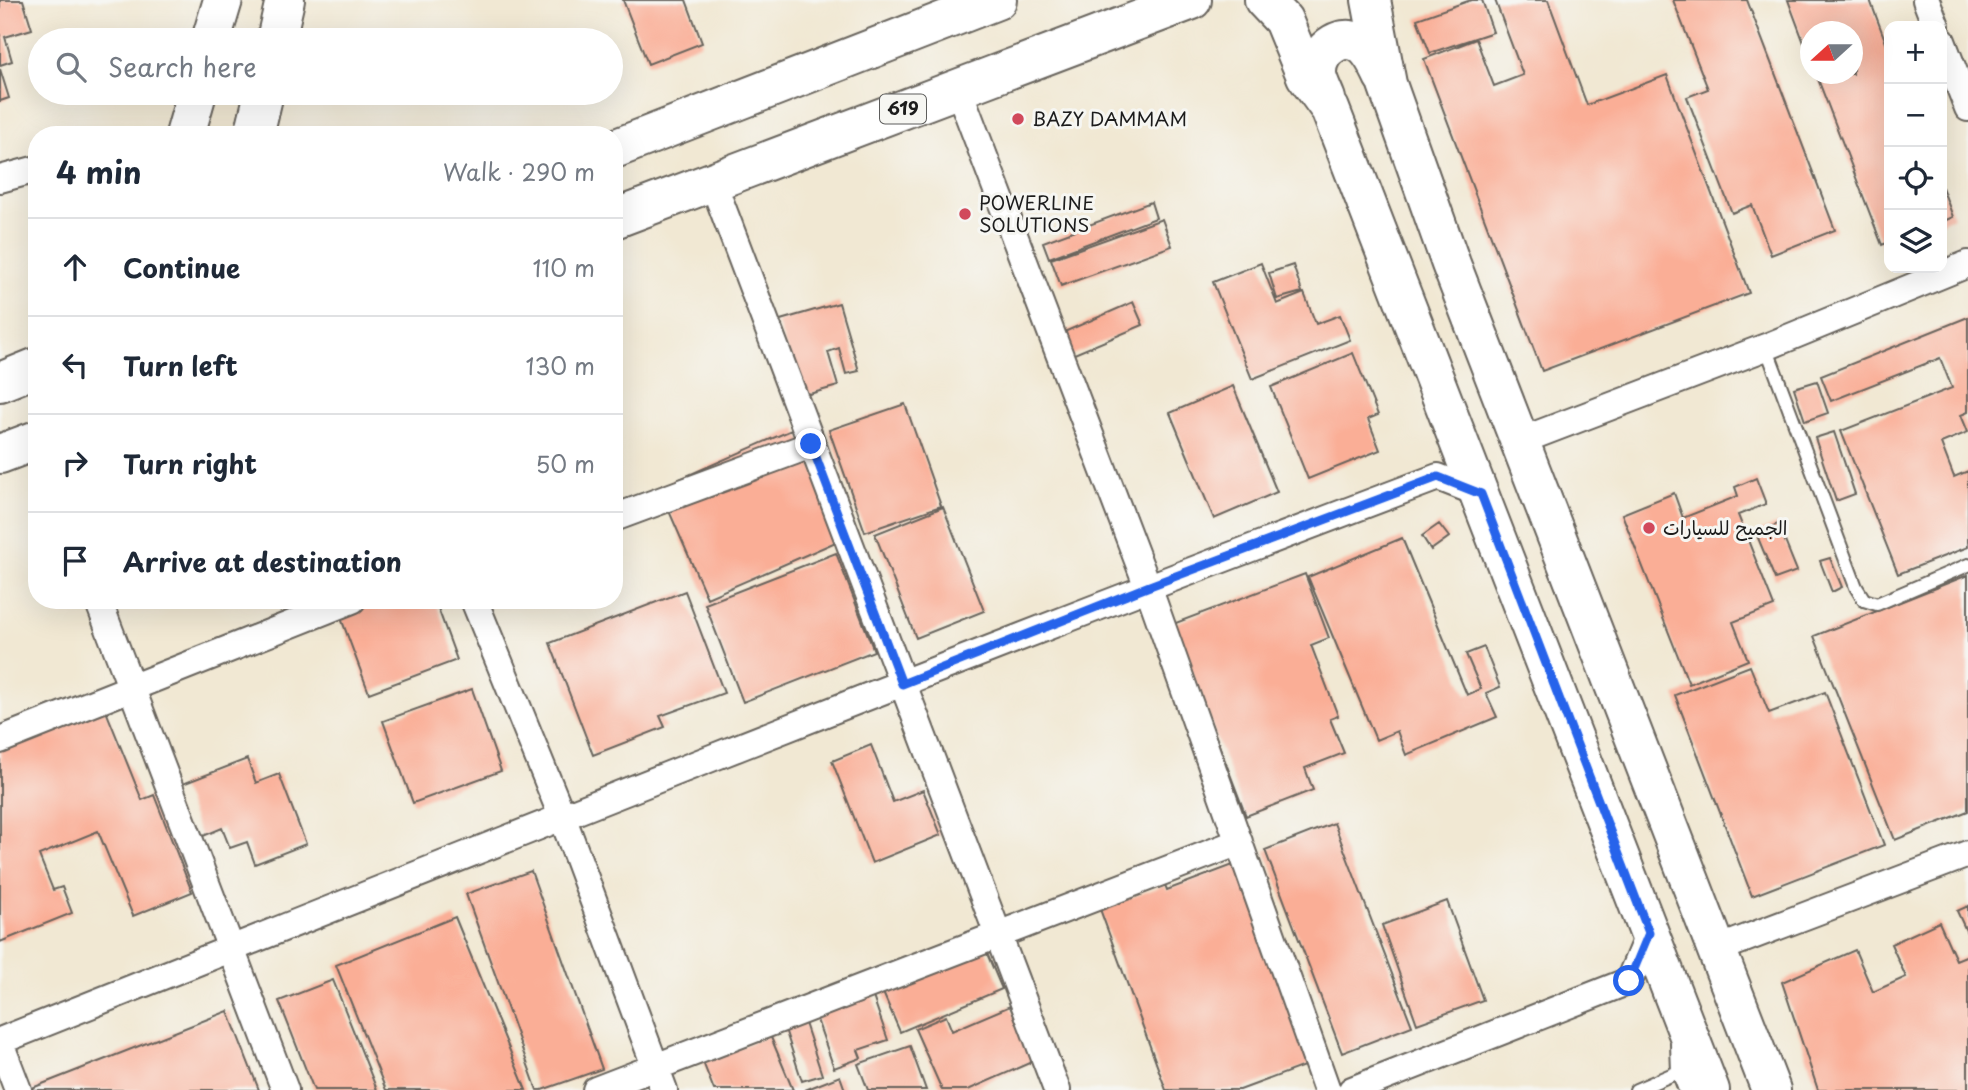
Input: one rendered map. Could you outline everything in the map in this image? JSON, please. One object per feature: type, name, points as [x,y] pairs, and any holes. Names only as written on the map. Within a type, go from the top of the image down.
[{"type":"main road","points":[[215,28],[223,0]]},
{"type":"main road","points":[[279,28],[285,0]]},
{"type":"main road","name":"619","points":[[623,216],[1192,0]]},
{"type":"main road","points":[[1264,0],[1276,8],[1306,76],[1330,109]]},
{"type":"main road","points":[[1371,0],[1387,84],[1451,264],[1771,1090]]},
{"type":"main road","points":[[623,145],[990,1]]},
{"type":"main road","points":[[1387,84],[1365,47],[1354,40],[1330,45],[1318,64],[1317,76],[1481,494],[1676,1005],[1694,1081]]},
{"type":"main road","points":[[188,126],[194,105]]},
{"type":"main road","points":[[256,126],[261,105]]},
{"type":"main road","points":[[0,382],[28,371]]},
{"type":"main road","points":[[0,454],[28,443]]},
{"type":"street","points":[[1926,0],[1934,21]]},
{"type":"street","points":[[1947,54],[1968,108]]},
{"type":"street","points":[[958,88],[1147,587],[1327,1090]]},
{"type":"street","points":[[0,178],[28,171]]},
{"type":"street","points":[[713,183],[1057,1090]]},
{"type":"street","points":[[1520,441],[1766,347],[1968,264]]},
{"type":"street","points":[[623,515],[811,444]]},
{"type":"street","points":[[18,1090],[0,1042],[562,816],[1147,587],[1438,477],[1481,494]]},
{"type":"street","points":[[101,609],[285,1090]]},
{"type":"street","points":[[0,740],[329,609]]},
{"type":"street","points":[[478,609],[562,816],[660,1079]]},
{"type":"street","points":[[596,1090],[660,1079],[997,934],[1239,842]]},
{"type":"street","points":[[1718,949],[1968,854]]},
{"type":"street","points":[[1352,1090],[1629,981],[1649,933]]},
{"type":"lane","points":[[1766,347],[1851,574],[1864,600],[1877,604],[1968,565]]},
{"type":"lane","points":[[1636,1090],[1694,1081]]},
{"type":"lane","points":[[1685,1090],[1694,1081]]},
{"type":"building","points":[[0,0],[23,0],[32,28],[5,37],[12,61],[0,65]]},
{"type":"building","points":[[623,0],[686,0],[702,43],[648,64]]},
{"type":"building","points":[[1471,0],[1482,0],[1493,32],[1430,53],[1417,19]]},
{"type":"building","points":[[1495,0],[1548,0],[1587,105],[1667,75],[1749,293],[1542,371],[1424,59],[1476,39],[1494,86],[1523,75]]},
{"type":"building","points":[[1673,0],[1747,0],[1835,230],[1771,255],[1752,205],[1732,213],[1687,97],[1708,89]]},
{"type":"building","points":[[1788,0],[1870,0],[1884,38],[1882,245],[1820,84],[1863,84],[1863,21],[1800,21],[1800,32]]},
{"type":"building","points":[[0,69],[9,98],[0,101]]},
{"type":"building","points":[[1947,201],[1953,217],[1947,220]]},
{"type":"building","points":[[1151,202],[1156,218],[1049,258],[1043,242]]},
{"type":"building","points":[[1162,219],[1172,246],[1061,286],[1051,259]]},
{"type":"building","points":[[1261,263],[1277,304],[1304,293],[1316,324],[1340,315],[1350,340],[1252,379],[1213,282]]},
{"type":"building","points":[[1293,265],[1302,292],[1277,299],[1269,273]]},
{"type":"building","points":[[1133,302],[1143,325],[1065,358],[1055,336]]},
{"type":"building","points":[[839,303],[859,371],[846,374],[839,348],[828,352],[838,386],[802,396],[777,321]]},
{"type":"building","points":[[1968,317],[1968,412],[1961,415],[1968,432],[1941,443],[1954,477],[1968,471],[1968,547],[1898,574],[1841,431],[1952,388],[1940,358],[1831,401],[1821,376]]},
{"type":"building","points":[[1353,353],[1378,415],[1368,419],[1380,450],[1308,479],[1271,387]]},
{"type":"building","points":[[1817,381],[1828,413],[1805,421],[1794,388]]},
{"type":"building","points":[[1233,386],[1277,492],[1214,519],[1170,413]]},
{"type":"building","points":[[905,404],[941,506],[865,532],[829,430]]},
{"type":"building","points":[[796,428],[845,538],[707,598],[659,488]]},
{"type":"building","points":[[1834,432],[1855,494],[1836,501],[1815,438]]},
{"type":"building","points":[[1756,478],[1766,504],[1738,515],[1774,606],[1733,622],[1748,660],[1689,684],[1622,514],[1674,493],[1683,518],[1738,496],[1735,487]]},
{"type":"building","points":[[943,507],[984,611],[916,638],[875,534]]},
{"type":"building","points":[[1439,524],[1449,537],[1431,550],[1422,536]]},
{"type":"building","points":[[1778,524],[1797,571],[1775,579],[1756,533]]},
{"type":"building","points":[[1402,538],[1467,695],[1481,689],[1466,654],[1484,647],[1500,687],[1486,693],[1497,717],[1406,755],[1397,731],[1376,740],[1308,577]]},
{"type":"building","points":[[836,553],[874,651],[743,702],[705,604]]},
{"type":"building","points":[[1830,558],[1842,587],[1832,592],[1820,561]]},
{"type":"building","points":[[1305,574],[1329,638],[1311,645],[1338,716],[1330,719],[1344,753],[1305,768],[1313,790],[1246,816],[1173,624]]},
{"type":"building","points":[[1968,575],[1968,811],[1895,840],[1814,636]]},
{"type":"building","points":[[685,591],[724,693],[660,716],[665,727],[593,755],[550,643]]},
{"type":"building","points":[[438,609],[457,660],[369,693],[338,610]]},
{"type":"building","points":[[1750,666],[1769,713],[1825,692],[1884,845],[1752,896],[1675,695]]},
{"type":"building","points":[[472,689],[501,771],[413,803],[383,721]]},
{"type":"building","points":[[104,706],[142,800],[154,795],[192,892],[133,916],[98,831],[39,855],[53,890],[62,887],[72,913],[0,942],[0,748]]},
{"type":"building","points":[[871,745],[893,802],[923,790],[941,835],[872,863],[832,761]]},
{"type":"building","points":[[247,759],[256,783],[279,774],[306,844],[255,864],[247,842],[230,848],[222,828],[201,837],[180,785]]},
{"type":"building","points":[[1334,823],[1412,1026],[1342,1053],[1265,850]]},
{"type":"building","points":[[1241,862],[1315,1062],[1240,1090],[1166,1090],[1100,909],[1165,885],[1167,890]]},
{"type":"building","points":[[531,871],[602,1069],[542,1090],[537,1090],[466,894]]},
{"type":"building","points":[[1447,901],[1483,1000],[1417,1024],[1382,925]]},
{"type":"building","points":[[1968,906],[1968,935],[1957,911]]},
{"type":"building","points":[[455,917],[526,1090],[386,1090],[336,965]]},
{"type":"building","points":[[1939,922],[1956,960],[1968,955],[1968,1090],[1818,1090],[1782,982],[1855,950],[1873,992],[1906,977],[1891,944]]},
{"type":"building","points":[[983,944],[1002,989],[900,1032],[881,988]]},
{"type":"building","points":[[333,980],[377,1090],[314,1090],[279,1001]]},
{"type":"building","points":[[871,991],[888,1040],[858,1050],[861,1058],[834,1068],[814,1011]]},
{"type":"building","points":[[1010,1006],[1034,1061],[968,1090],[942,1090],[915,1029],[946,1016],[952,1031]]},
{"type":"building","points":[[228,1011],[259,1090],[27,1090]]},
{"type":"building","points":[[803,1017],[822,1075],[802,1081],[783,1023]]},
{"type":"building","points":[[770,1035],[793,1090],[714,1090],[703,1062]]},
{"type":"building","points":[[910,1046],[926,1090],[868,1090],[858,1064]]},
{"type":"building","points":[[840,1076],[845,1090],[805,1090]]},
{"type":"place","name":"BAZY DAMMAM","points":[[1018,119]]},
{"type":"place","name":"POWERLINE SOLUTIONS","points":[[965,214]]},
{"type":"place","name":"الجميح للسيارات","points":[[1649,528]]},
{"type":"route","points":[[811,444],[902,684],[1147,587],[1438,477],[1481,494],[1649,933],[1629,981]]}]
